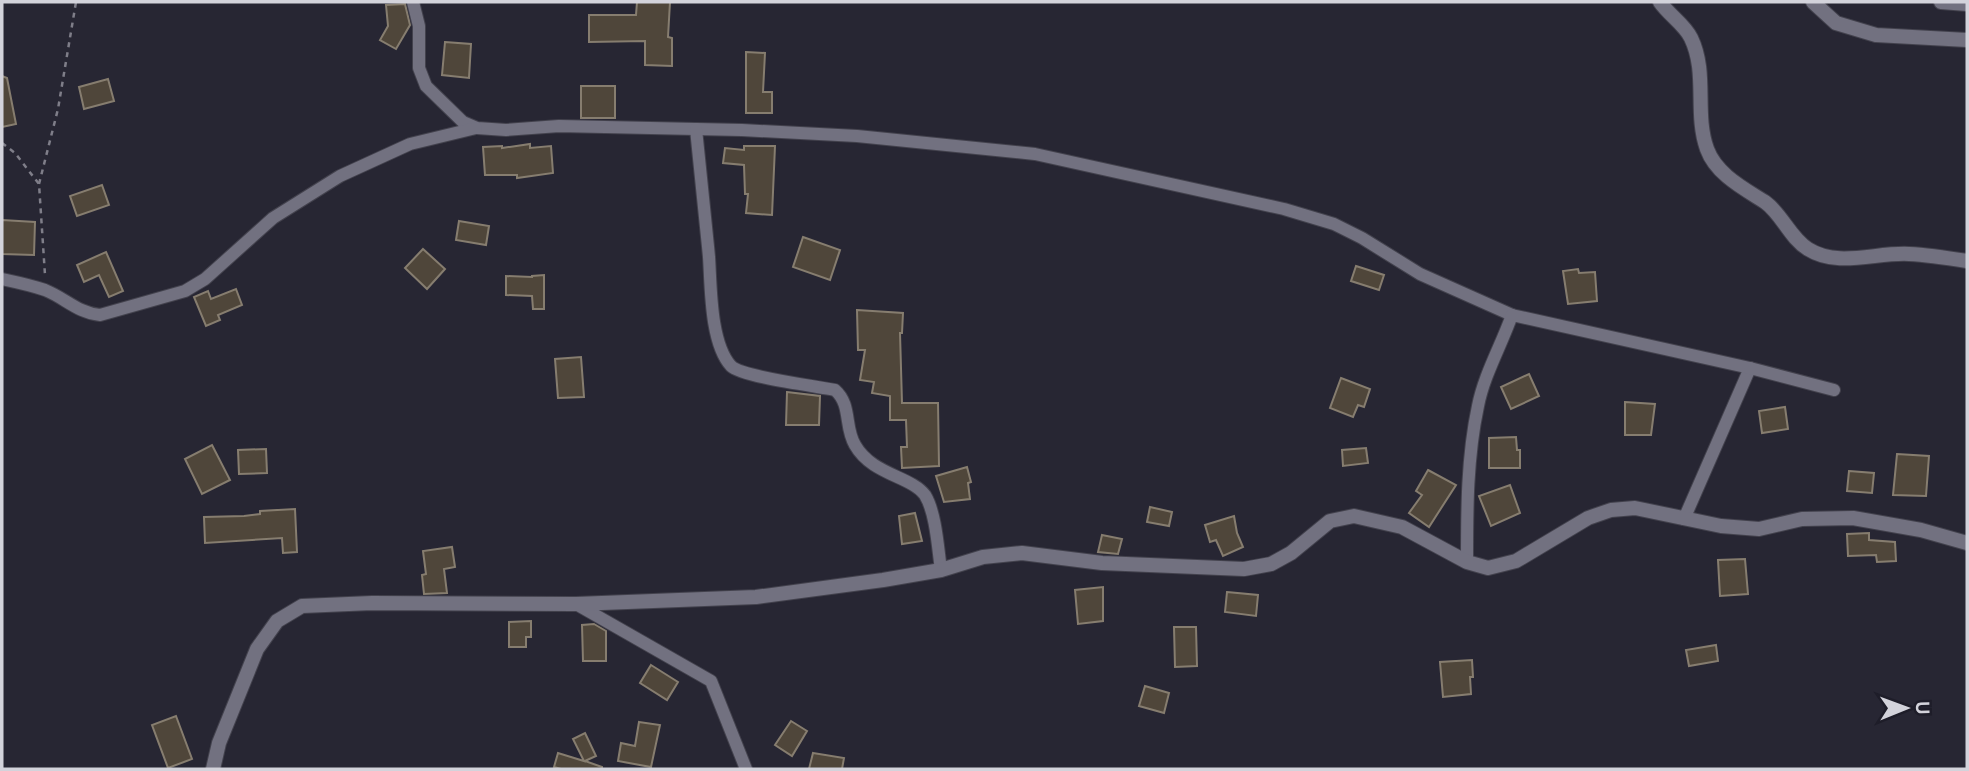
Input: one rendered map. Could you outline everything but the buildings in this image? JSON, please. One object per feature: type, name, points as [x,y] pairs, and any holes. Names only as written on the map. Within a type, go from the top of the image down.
[{"type":"street","points":[[413,2],[419,26],[419,68],[426,86],[463,122],[477,128]]},
{"type":"street","points":[[1660,2],[1690,36],[1695,50],[1700,68],[1701,130],[1708,152],[1717,167],[1769,206],[1807,249],[1825,256],[1843,258],[1907,254],[1967,261]]},
{"type":"street","points":[[1813,2],[1836,23],[1876,35],[1967,40]]},
{"type":"street","points":[[1941,2],[1967,4]]},
{"type":"street","points":[[2,279],[46,290],[77,309],[100,315],[185,291],[225,264],[236,249],[273,218],[340,176],[410,144],[477,128],[696,128],[857,136],[1035,154],[1284,209],[1334,224],[1420,274],[1512,316],[1750,368],[1834,390]]},
{"type":"street","points":[[696,128],[709,260],[710,302],[720,344],[731,366],[747,374],[835,390],[843,397],[855,446],[875,467],[924,494],[931,509],[941,570]]},
{"type":"street","points":[[1467,562],[1471,454],[1478,404],[1512,316]]},
{"type":"street","points":[[1684,519],[1750,368]]},
{"type":"street","points":[[213,769],[219,743],[257,649],[277,621],[302,606],[372,603],[576,604],[756,597],[883,580],[941,570],[983,557],[1022,553],[1102,563],[1244,569],[1271,564],[1292,553],[1330,521],[1354,516],[1402,527],[1467,562],[1488,568],[1516,561],[1588,518],[1611,510],[1635,508],[1721,526],[1759,529],[1802,519],[1853,518],[1921,530],[1967,543]]},
{"type":"street","points":[[576,604],[711,681],[746,769]]},
{"type":"path","points":[[46,290],[39,184],[58,109],[76,2]]},
{"type":"path","points":[[2,143],[15,153],[39,184]]}]
